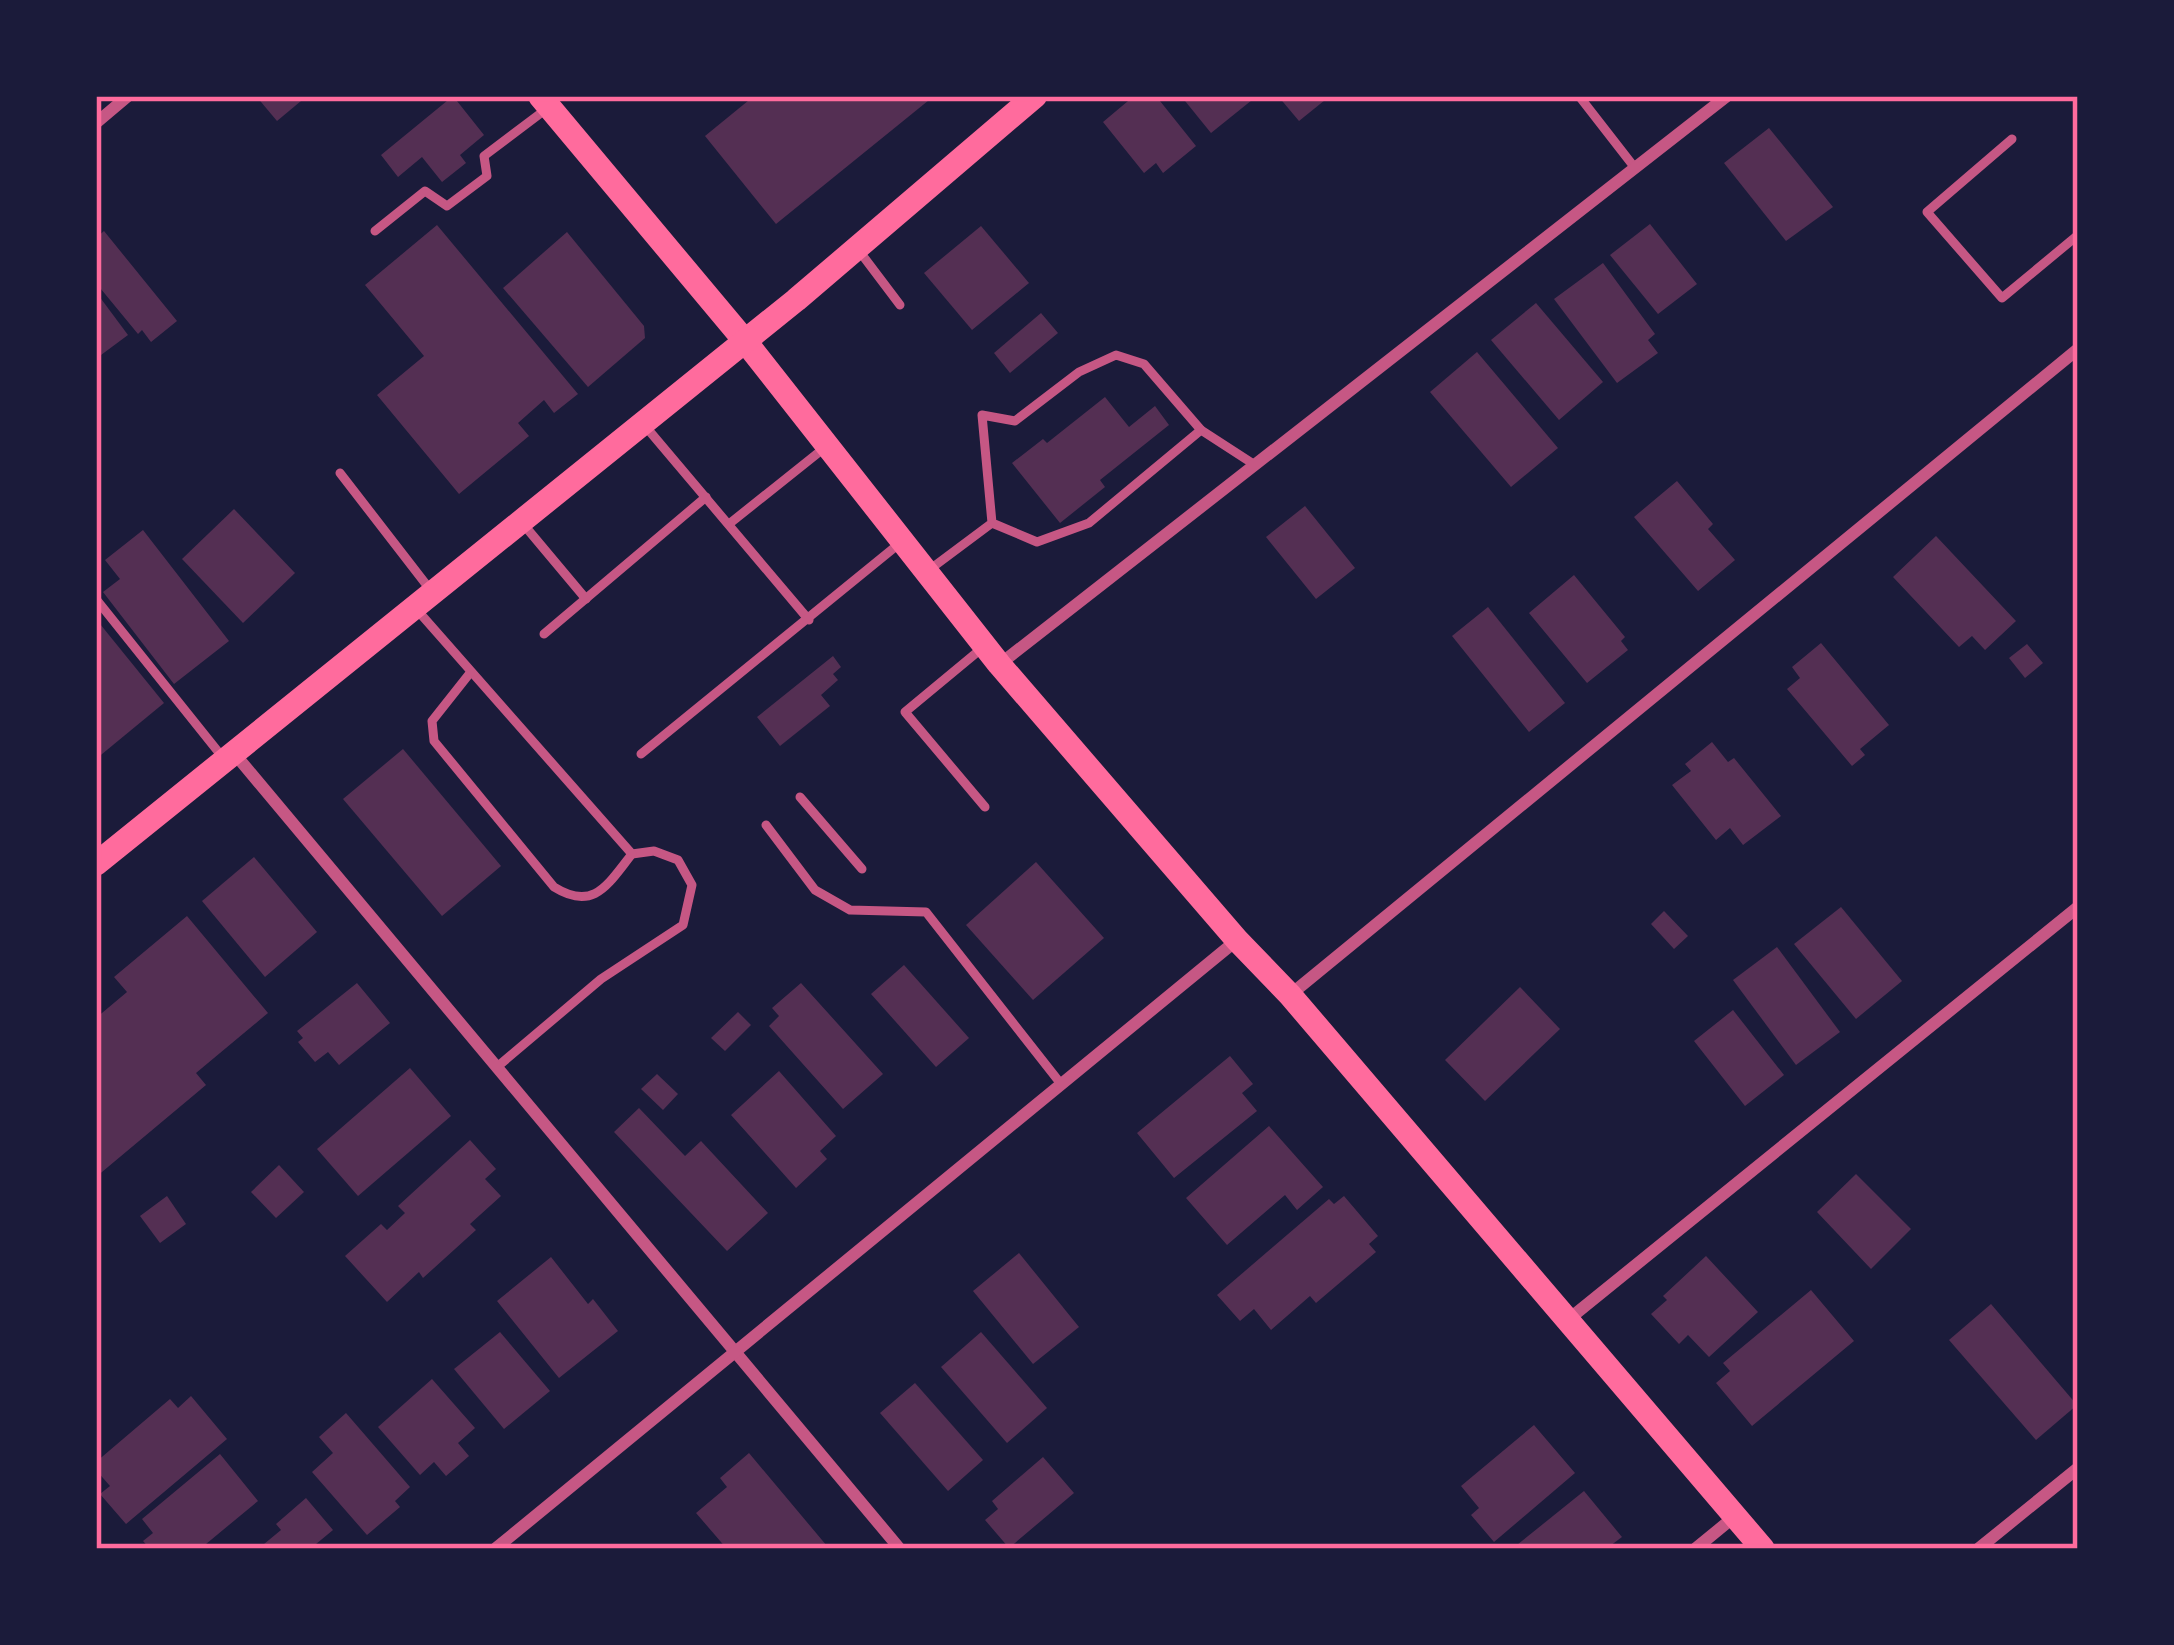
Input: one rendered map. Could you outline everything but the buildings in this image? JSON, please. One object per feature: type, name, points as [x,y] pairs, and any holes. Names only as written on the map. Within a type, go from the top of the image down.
[{"type":"main road","points":[[96,864],[745,341],[1036,96]]},
{"type":"main road","points":[[545,101],[745,341],[992,656],[1569,1318],[1763,1549]]},
{"type":"street","points":[[96,123],[128,96]]},
{"type":"street","points":[[992,656],[1255,465],[1727,96]]},
{"type":"street","points":[[1290,995],[2078,350]]},
{"type":"street","points":[[229,756],[900,1549]]},
{"type":"street","points":[[1569,1318],[2078,907]]},
{"type":"street","points":[[495,1549],[1237,940]]},
{"type":"street","points":[[1978,1549],[2078,1468]]},
{"type":"street","points":[[1695,1549],[1735,1516]]},
{"type":"lane","points":[[1580,96],[1635,168]]},
{"type":"lane","points":[[375,231],[425,191],[447,206],[487,176],[484,156],[545,101]]},
{"type":"lane","points":[[2012,139],[1927,212],[2002,298],[2078,235]]},
{"type":"lane","points":[[856,247],[900,305]]},
{"type":"lane","points":[[992,523],[982,415],[1015,421],[1079,372],[1116,355],[1144,364],[1201,430],[1255,465]]},
{"type":"lane","points":[[643,423],[809,620]]},
{"type":"lane","points":[[992,523],[1036,542],[1089,523],[1201,430]]},
{"type":"lane","points":[[729,524],[827,445]]},
{"type":"lane","points":[[340,473],[470,673],[632,854]]},
{"type":"lane","points":[[544,634],[706,497]]},
{"type":"lane","points":[[520,521],[586,599]]},
{"type":"lane","points":[[926,572],[992,523]]},
{"type":"lane","points":[[641,754],[900,543]]},
{"type":"lane","points":[[96,599],[229,756]]},
{"type":"lane","points":[[985,807],[905,712],[992,656]]},
{"type":"lane","points":[[470,673],[432,721],[434,741],[554,886],[572,898],[587,898],[608,884],[632,854],[654,851],[678,860],[692,885],[683,925],[601,979],[496,1067]]},
{"type":"lane","points":[[800,797],[862,869]]},
{"type":"lane","points":[[766,825],[815,890],[850,910],[926,912],[1061,1084]]}]
